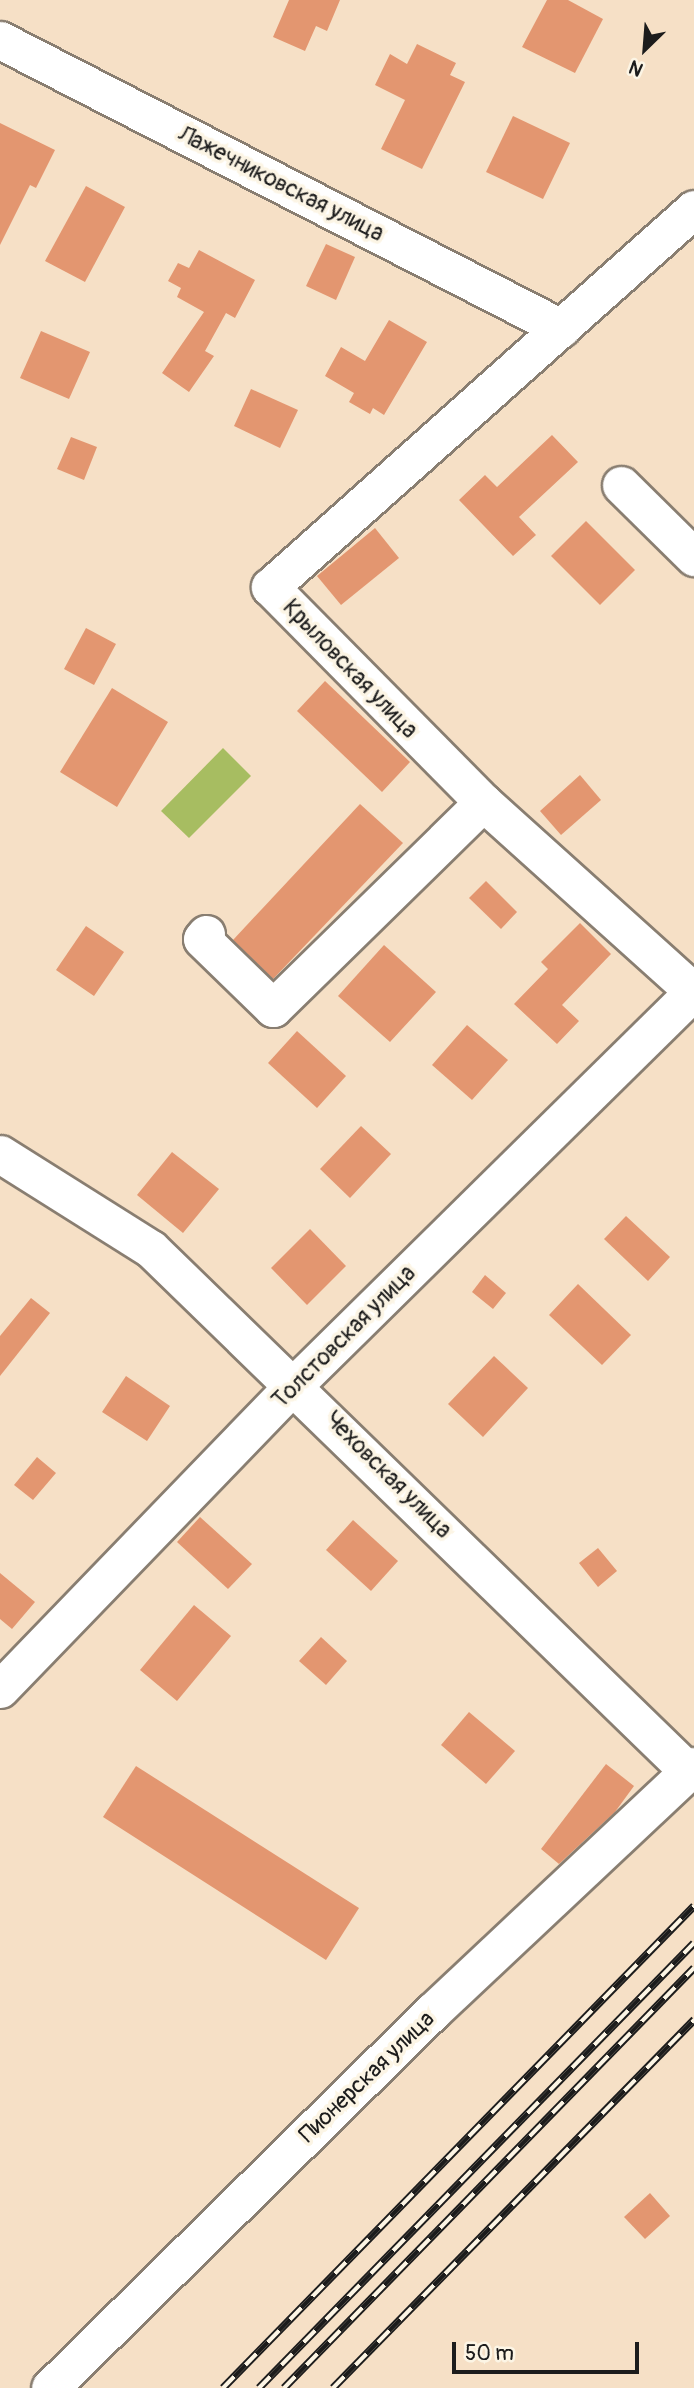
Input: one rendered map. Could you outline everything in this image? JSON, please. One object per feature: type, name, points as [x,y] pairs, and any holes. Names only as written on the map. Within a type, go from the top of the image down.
[{"type":"street","name":"Лажечниковская улица","points":[[0,40],[562,328]]},
{"type":"street","name":"Крыловская улица","points":[[694,209],[270,587],[438,771],[483,802],[694,992]]},
{"type":"street","points":[[621,485],[694,557]]},
{"type":"street","points":[[206,934],[202,939],[273,1008],[483,802]]},
{"type":"street","name":"Толстовская улица","points":[[0,1689],[295,1384],[694,992]]},
{"type":"street","name":"Чеховская улица","points":[[0,1154],[151,1249],[295,1384],[691,1769]]},
{"type":"street","name":"Пионерская улица","points":[[50,2388],[433,2011],[691,1769]]},
{"type":"green space","points":[[223,748],[251,776],[189,838],[161,811]]},
{"type":"building","points":[[289,0],[340,0],[327,31],[316,26],[305,51],[273,37]]},
{"type":"building","points":[[547,0],[568,0],[603,19],[575,73],[522,47]]},
{"type":"building","points":[[417,44],[456,63],[450,75],[465,82],[422,169],[381,149],[405,100],[375,85],[390,54],[407,64]]},
{"type":"building","points":[[513,116],[570,143],[543,199],[486,172]]},
{"type":"building","points":[[0,123],[55,150],[36,188],[30,185],[0,245]]},
{"type":"building","points":[[86,186],[125,207],[85,282],[45,261]]},
{"type":"building","points":[[326,244],[355,257],[336,300],[306,286]]},
{"type":"building","points":[[199,250],[255,280],[235,318],[226,313],[205,351],[214,356],[189,392],[162,373],[204,312],[177,297],[181,288],[168,281],[178,263],[189,268]]},
{"type":"building","points":[[389,320],[427,342],[384,415],[373,408],[370,414],[349,402],[354,393],[325,376],[341,347],[365,361]]},
{"type":"building","points":[[41,331],[90,352],[69,399],[20,378]]},
{"type":"building","points":[[251,389],[298,410],[280,448],[234,426]]},
{"type":"building","points":[[552,435],[578,462],[519,517],[536,535],[513,556],[459,500],[485,475],[497,487]]},
{"type":"building","points":[[71,437],[97,447],[84,480],[57,469]]},
{"type":"building","points":[[586,521],[635,570],[600,605],[551,556]]},
{"type":"building","points":[[375,528],[399,558],[341,605],[317,576]]},
{"type":"building","points":[[86,628],[116,644],[94,685],[64,669]]},
{"type":"building","points":[[325,681],[410,762],[382,792],[297,711]]},
{"type":"building","points":[[112,688],[168,722],[117,807],[60,772]]},
{"type":"building","points":[[580,775],[601,800],[561,835],[540,811]]},
{"type":"building","points":[[360,804],[403,843],[273,979],[233,940]]},
{"type":"building","points":[[486,881],[517,912],[501,929],[469,898]]},
{"type":"building","points":[[580,923],[611,954],[562,1005],[579,1021],[557,1044],[514,1004],[548,969],[541,962]]},
{"type":"building","points":[[86,926],[124,952],[94,996],[56,970]]},
{"type":"building","points":[[384,945],[436,992],[390,1042],[338,996]]},
{"type":"building","points":[[467,1025],[508,1060],[472,1100],[432,1065]]},
{"type":"building","points":[[297,1031],[346,1076],[317,1108],[268,1063]]},
{"type":"building","points":[[361,1126],[391,1154],[350,1198],[320,1169]]},
{"type":"building","points":[[172,1152],[219,1189],[183,1233],[137,1195]]},
{"type":"building","points":[[626,1216],[670,1257],[648,1281],[604,1239]]},
{"type":"building","points":[[310,1229],[346,1266],[307,1305],[271,1268]]},
{"type":"building","points":[[485,1275],[506,1293],[493,1309],[472,1292]]},
{"type":"building","points":[[578,1284],[631,1335],[602,1365],[549,1315]]},
{"type":"building","points":[[31,1298],[50,1313],[0,1376],[0,1336]]},
{"type":"building","points":[[494,1356],[528,1388],[483,1437],[448,1404]]},
{"type":"building","points":[[126,1376],[170,1406],[147,1441],[102,1412]]},
{"type":"building","points":[[37,1457],[56,1473],[33,1500],[14,1485]]},
{"type":"building","points":[[200,1517],[252,1564],[228,1589],[177,1542]]},
{"type":"building","points":[[353,1520],[398,1561],[371,1591],[326,1550]]},
{"type":"building","points":[[598,1548],[617,1571],[598,1587],[579,1563]]},
{"type":"building","points":[[0,1573],[35,1602],[12,1629],[0,1619]]},
{"type":"building","points":[[194,1605],[231,1636],[177,1701],[140,1670]]},
{"type":"building","points":[[321,1637],[347,1661],[326,1685],[299,1661]]},
{"type":"building","points":[[469,1712],[515,1751],[486,1784],[441,1745]]},
{"type":"building","points":[[606,1764],[634,1786],[615,1812],[559,1864],[541,1849]]},
{"type":"building","points":[[136,1766],[359,1908],[326,1960],[103,1817]]},
{"type":"building","points":[[650,2193],[670,2216],[645,2239],[624,2217]]},
{"type":"railway","points":[[223,2388],[694,1906]]},
{"type":"railway","points":[[259,2388],[694,1943]]},
{"type":"railway","points":[[284,2388],[694,1968]]},
{"type":"railway","points":[[333,2388],[694,2020]]}]
